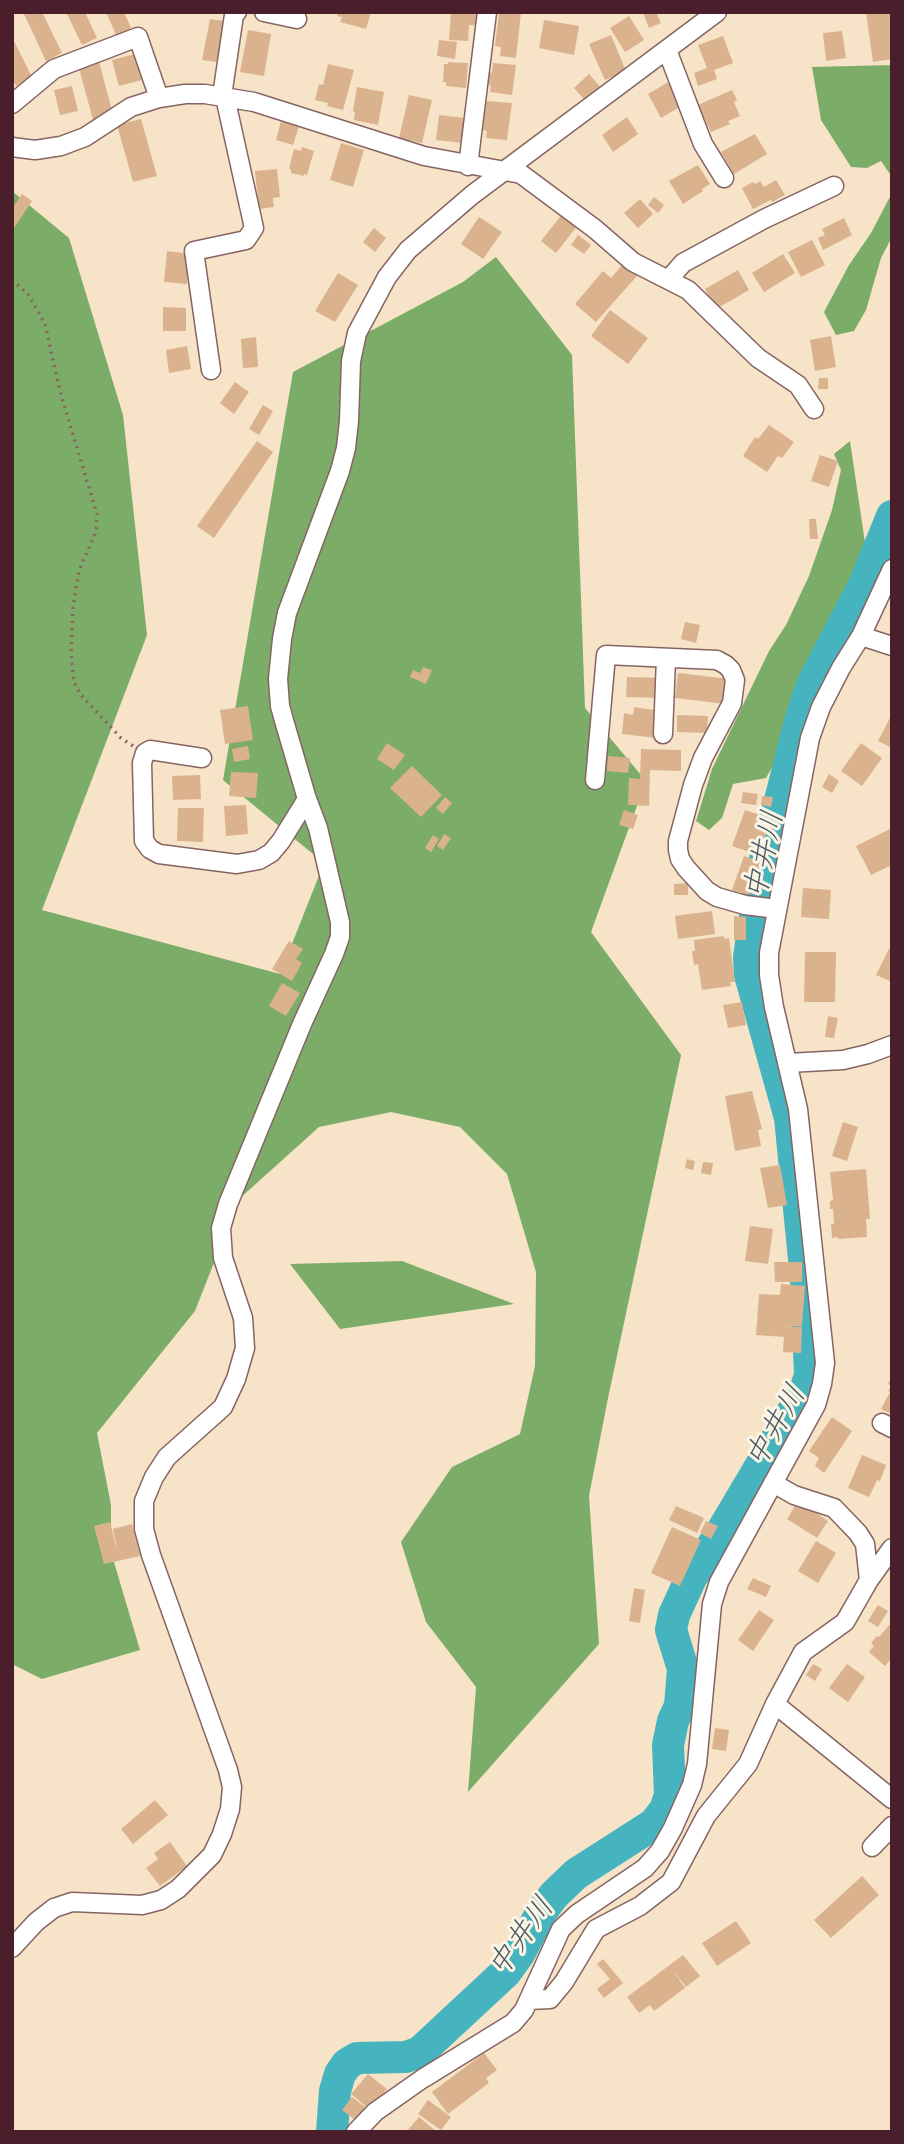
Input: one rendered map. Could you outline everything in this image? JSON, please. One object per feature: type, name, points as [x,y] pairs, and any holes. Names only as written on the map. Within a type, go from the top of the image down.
[{"type":"street","points":[[211,370],[194,251],[246,240],[254,228],[223,96],[234,15],[237,12]]},
{"type":"street","points":[[264,12],[297,19]]},
{"type":"street","points":[[468,166],[487,12]]},
{"type":"street","points":[[12,1948],[36,1922],[54,1908],[72,1902],[142,1905],[161,1900],[178,1889],[212,1855],[230,1809],[232,1787],[228,1770],[151,1555],[144,1529],[144,1500],[167,1457],[223,1407],[236,1379],[245,1348],[243,1318],[223,1258],[221,1228],[228,1204],[340,937],[340,922],[318,828],[280,706],[278,679],[287,613],[346,448],[351,361],[357,333],[387,277],[408,250],[472,195],[717,12]]},
{"type":"street","points":[[12,104],[54,69],[138,37],[159,98]]},
{"type":"street","points":[[667,50],[703,144],[724,178]]},
{"type":"street","points":[[12,147],[35,150],[61,146],[85,137],[131,107],[159,98],[185,94],[223,96],[254,102],[424,156],[520,174],[595,229],[633,262],[688,290],[758,358],[798,385],[814,409]]},
{"type":"street","points":[[669,279],[683,263],[764,219],[834,187]]},
{"type":"street","points":[[356,2132],[375,2112],[422,2079],[513,2023],[524,2010],[561,1929],[577,1914],[645,1868],[660,1851],[692,1785],[697,1764],[712,1604],[719,1582],[816,1405],[822,1384],[825,1363],[799,1109],[774,1007],[769,953],[773,909],[810,738],[821,707],[861,636],[892,569]]},
{"type":"street","points":[[861,636],[892,646]]},
{"type":"street","points":[[595,780],[606,655],[718,660],[731,670],[735,680],[732,703],[703,758],[693,785],[678,850],[686,868],[717,897],[773,909]]},
{"type":"street","points":[[663,734],[666,658]]},
{"type":"street","points":[[202,758],[150,750],[145,753],[142,763],[144,841],[150,849],[159,854],[237,863],[259,860],[271,853],[281,841],[307,799]]},
{"type":"street","points":[[788,1063],[843,1060],[892,1045]]},
{"type":"street","points":[[773,1483],[794,1495],[834,1508],[865,1544],[869,1580]]},
{"type":"street","points":[[529,2000],[550,1999],[564,1982],[596,1928],[640,1906],[671,1882],[706,1816],[748,1764],[775,1704],[803,1652],[845,1622],[869,1580],[892,1548]]},
{"type":"street","points":[[775,1704],[892,1799]]},
{"type":"street","points":[[872,1847],[892,1826]]},
{"type":"path","points":[[12,279],[28,294],[44,324],[61,395],[97,514],[96,531],[79,570],[73,608],[71,653],[74,682],[80,694],[121,738],[145,753]]},
{"type":"green space","points":[[892,65],[892,177],[881,161],[867,168],[851,167],[821,120],[812,67]]},
{"type":"green space","points":[[12,191],[69,238],[123,415],[147,635],[42,910],[280,974],[324,863],[223,780],[293,372],[463,282],[496,257],[572,355],[585,708],[646,781],[591,932],[681,1055],[589,1496],[599,1644],[468,1792],[476,1687],[426,1622],[401,1542],[452,1467],[520,1434],[535,1366],[536,1272],[507,1174],[460,1127],[391,1112],[319,1127],[239,1199],[195,1311],[97,1433],[111,1505],[111,1552],[140,1650],[42,1679],[12,1664]]},
{"type":"green space","points":[[892,193],[892,237],[881,258],[866,310],[854,331],[836,335],[824,312]]},
{"type":"green space","points":[[850,441],[867,556],[843,602],[832,633],[789,716],[780,753],[766,778],[733,784],[722,818],[709,830],[696,821],[712,769],[809,576],[832,510],[841,470],[834,454]]},
{"type":"green space","points":[[402,1261],[514,1304],[340,1329],[290,1264]]},
{"type":"building","points":[[23,12],[42,12],[62,53],[46,61]]},
{"type":"building","points":[[66,12],[85,12],[97,38],[82,45]]},
{"type":"building","points":[[106,12],[124,12],[131,28],[116,35]]},
{"type":"building","points":[[339,12],[371,12],[366,29],[340,22],[342,17],[337,16]]},
{"type":"building","points":[[451,12],[481,12],[480,26],[469,25],[468,41],[449,40]]},
{"type":"building","points":[[499,12],[521,12],[516,58],[500,56],[501,47],[495,46]]},
{"type":"building","points":[[656,12],[661,23],[649,28],[643,13]]},
{"type":"building","points":[[866,12],[892,12],[892,59],[873,62]]},
{"type":"building","points":[[629,16],[644,40],[625,52],[610,28]]},
{"type":"building","points":[[210,19],[231,22],[224,63],[202,60]]},
{"type":"building","points":[[544,20],[579,26],[574,55],[539,48]]},
{"type":"building","points":[[248,30],[271,34],[264,76],[240,72]]},
{"type":"building","points":[[842,31],[846,58],[826,61],[823,33]]},
{"type":"building","points":[[611,35],[626,71],[605,80],[589,44]]},
{"type":"building","points":[[723,36],[733,63],[714,70],[717,79],[698,86],[694,73],[707,68],[698,45]]},
{"type":"building","points":[[12,37],[32,77],[16,86],[12,78]]},
{"type":"building","points":[[439,40],[457,42],[455,59],[437,56]]},
{"type":"building","points":[[135,54],[142,80],[119,86],[112,60]]},
{"type":"building","points":[[99,62],[113,114],[93,120],[79,68]]},
{"type":"building","points":[[468,63],[466,88],[446,86],[446,82],[443,82],[444,64]]},
{"type":"building","points":[[493,63],[516,65],[512,95],[490,92],[491,85],[486,84],[488,72],[492,73]]},
{"type":"building","points":[[328,64],[354,70],[343,110],[315,100],[319,84],[323,85]]},
{"type":"building","points":[[589,74],[602,89],[587,102],[574,88]]},
{"type":"building","points":[[670,81],[683,105],[661,118],[648,94]]},
{"type":"building","points":[[72,86],[78,111],[60,115],[54,90]]},
{"type":"building","points":[[357,87],[384,92],[378,125],[354,120]]},
{"type":"building","points":[[732,90],[740,116],[728,121],[730,124],[711,132],[698,105]]},
{"type":"building","points":[[409,95],[432,100],[422,143],[399,138]]},
{"type":"building","points":[[486,101],[512,103],[507,140],[486,138],[487,131],[483,130]]},
{"type":"building","points":[[439,115],[466,118],[463,143],[436,140]]},
{"type":"building","points":[[282,117],[300,123],[293,145],[276,140]]},
{"type":"building","points":[[627,117],[638,134],[613,152],[602,135]]},
{"type":"building","points":[[141,119],[157,176],[133,182],[117,125]]},
{"type":"building","points":[[755,134],[767,154],[734,174],[721,152]]},
{"type":"building","points":[[341,143],[364,150],[353,187],[330,180]]},
{"type":"building","points":[[302,147],[314,151],[307,175],[304,176],[291,173],[289,169],[294,149],[301,151]]},
{"type":"building","points":[[698,165],[710,184],[683,204],[669,181]]},
{"type":"building","points":[[277,169],[280,197],[273,198],[274,207],[259,209],[255,171]]},
{"type":"building","points":[[776,180],[785,195],[753,209],[742,188],[760,181],[764,187]]},
{"type":"building","points":[[22,194],[32,201],[14,228],[12,209]]},
{"type":"building","points":[[654,197],[664,205],[658,213],[648,205]]},
{"type":"building","points":[[640,199],[653,214],[638,228],[624,213]]},
{"type":"building","points":[[563,213],[578,225],[556,253],[541,241]]},
{"type":"building","points":[[479,217],[502,232],[483,259],[461,244]]},
{"type":"building","points":[[844,218],[852,235],[823,250],[818,238],[825,235],[822,229]]},
{"type":"building","points":[[374,228],[386,238],[375,252],[363,242]]},
{"type":"building","points":[[578,235],[591,245],[584,254],[571,245]]},
{"type":"building","points":[[812,240],[825,265],[801,277],[788,252]]},
{"type":"building","points":[[167,251],[190,254],[187,284],[164,282]]},
{"type":"building","points":[[783,254],[795,273],[764,292],[752,273]]},
{"type":"building","points":[[623,264],[637,276],[596,322],[575,304],[603,271],[611,278]]},
{"type":"building","points":[[738,270],[749,290],[716,309],[705,289]]},
{"type":"building","points":[[338,273],[358,285],[335,322],[315,311]]},
{"type":"building","points":[[163,307],[186,308],[186,331],[163,331]]},
{"type":"building","points":[[610,310],[648,338],[628,364],[591,336]]},
{"type":"building","points":[[831,336],[836,367],[815,371],[810,340]]},
{"type":"building","points":[[256,337],[258,367],[243,368],[241,339]]},
{"type":"building","points":[[187,346],[191,369],[169,373],[166,350]]},
{"type":"building","points":[[819,378],[828,378],[828,389],[818,389]]},
{"type":"building","points":[[235,382],[249,392],[234,414],[220,403]]},
{"type":"building","points":[[263,405],[273,411],[259,435],[249,429]]},
{"type":"building","points":[[769,425],[794,442],[782,458],[778,456],[767,472],[743,456],[755,437],[758,439]]},
{"type":"building","points":[[257,441],[273,452],[214,538],[197,526]]},
{"type":"building","points":[[820,455],[838,461],[829,487],[811,481]]},
{"type":"building","points":[[809,519],[816,519],[818,539],[810,539]]},
{"type":"building","points":[[685,622],[700,625],[696,643],[681,639]]},
{"type":"building","points":[[423,667],[432,670],[426,684],[410,677],[413,670],[420,673]]},
{"type":"building","points":[[678,673],[730,679],[726,704],[675,698]]},
{"type":"building","points":[[627,677],[664,678],[663,698],[626,697]]},
{"type":"building","points":[[248,706],[253,740],[225,744],[220,710]]},
{"type":"building","points":[[634,707],[660,711],[657,738],[622,734],[624,713],[633,715]]},
{"type":"building","points":[[892,714],[892,748],[878,741]]},
{"type":"building","points":[[677,715],[708,716],[707,733],[677,732]]},
{"type":"building","points":[[387,743],[405,755],[394,770],[377,759]]},
{"type":"building","points":[[861,743],[882,758],[862,786],[841,771]]},
{"type":"building","points":[[248,746],[250,759],[234,762],[232,749]]},
{"type":"building","points":[[641,749],[681,750],[681,771],[650,770],[649,806],[628,805],[629,778],[640,779]]},
{"type":"building","points":[[608,756],[630,758],[628,773],[607,771]]},
{"type":"building","points":[[412,766],[442,795],[421,817],[390,788]]},
{"type":"building","points":[[231,772],[258,773],[256,798],[229,796]]},
{"type":"building","points":[[829,774],[839,781],[832,793],[822,787]]},
{"type":"building","points":[[200,775],[201,799],[173,800],[172,776]]},
{"type":"building","points":[[743,792],[758,794],[756,805],[741,803]]},
{"type":"building","points":[[762,796],[773,797],[771,807],[761,805]]},
{"type":"building","points":[[445,797],[452,803],[443,814],[436,808]]},
{"type":"building","points":[[246,805],[248,834],[226,836],[224,806]]},
{"type":"building","points":[[178,808],[204,808],[203,842],[177,841]]},
{"type":"building","points":[[624,810],[638,815],[633,829],[619,825]]},
{"type":"building","points":[[745,810],[771,819],[759,855],[732,846]]},
{"type":"building","points":[[892,828],[892,865],[871,875],[856,846]]},
{"type":"building","points":[[444,834],[451,838],[443,850],[437,846]]},
{"type":"building","points":[[433,835],[439,839],[431,852],[425,848]]},
{"type":"building","points":[[744,856],[761,862],[749,895],[732,890]]},
{"type":"building","points":[[688,883],[688,895],[674,895],[674,884]]},
{"type":"building","points":[[803,888],[831,890],[829,919],[801,917]]},
{"type":"building","points":[[712,911],[715,934],[678,939],[675,916]]},
{"type":"building","points":[[734,916],[746,917],[746,940],[734,940]]},
{"type":"building","points":[[724,936],[724,939],[729,938],[735,982],[730,982],[731,986],[702,990],[698,964],[694,965],[694,940]]},
{"type":"building","points":[[289,941],[303,949],[296,959],[302,963],[292,981],[272,969]]},
{"type":"building","points":[[892,943],[892,982],[876,975]]},
{"type":"building","points":[[805,952],[836,952],[835,1002],[804,1002]]},
{"type":"building","points":[[282,983],[300,993],[286,1016],[269,1006]]},
{"type":"building","points":[[742,1002],[746,1025],[728,1028],[723,1005]]},
{"type":"building","points":[[828,1016],[838,1018],[834,1038],[825,1037]]},
{"type":"building","points":[[752,1091],[762,1129],[758,1130],[761,1146],[735,1151],[725,1096]]},
{"type":"building","points":[[843,1122],[858,1127],[847,1161],[832,1156]]},
{"type":"building","points":[[687,1159],[695,1161],[693,1170],[685,1168]]},
{"type":"building","points":[[703,1162],[713,1163],[711,1175],[701,1173]]},
{"type":"building","points":[[780,1165],[787,1205],[768,1208],[760,1168]]},
{"type":"building","points":[[866,1169],[870,1219],[866,1219],[867,1237],[832,1238],[831,1224],[834,1224],[833,1209],[830,1209],[830,1201],[833,1200],[830,1172]]},
{"type":"building","points":[[750,1226],[773,1229],[768,1264],[745,1261]]},
{"type":"building","points":[[774,1262],[802,1262],[802,1282],[775,1282]]},
{"type":"building","points":[[781,1284],[805,1286],[802,1326],[784,1326],[802,1327],[801,1353],[783,1352],[784,1337],[756,1335],[759,1294],[780,1295]]},
{"type":"building","points":[[892,1376],[892,1414],[881,1409],[890,1392],[888,1391],[891,1386],[888,1384]]},
{"type":"building","points":[[832,1417],[852,1431],[824,1473],[815,1466],[819,1458],[809,1451]]},
{"type":"building","points":[[862,1455],[886,1465],[880,1481],[877,1480],[869,1497],[848,1488]]},
{"type":"building","points":[[798,1501],[828,1521],[817,1538],[787,1519]]},
{"type":"building","points":[[676,1506],[704,1518],[697,1533],[669,1520]]},
{"type":"building","points":[[706,1521],[718,1526],[711,1539],[700,1533]]},
{"type":"building","points":[[110,1522],[118,1554],[113,1529],[132,1524],[140,1556],[104,1564],[94,1526]]},
{"type":"building","points":[[672,1527],[701,1540],[680,1586],[651,1573]]},
{"type":"building","points":[[816,1541],[836,1553],[818,1583],[798,1571]]},
{"type":"building","points":[[753,1578],[771,1586],[766,1597],[747,1589]]},
{"type":"building","points":[[634,1588],[645,1590],[640,1623],[629,1621]]},
{"type":"building","points":[[878,1605],[888,1611],[878,1627],[868,1621]]},
{"type":"building","points":[[759,1610],[774,1620],[753,1651],[738,1640]]},
{"type":"building","points":[[892,1622],[892,1658],[885,1666],[869,1652],[874,1646],[871,1643]]},
{"type":"building","points":[[813,1664],[822,1669],[815,1681],[806,1675]]},
{"type":"building","points":[[847,1664],[865,1677],[848,1702],[829,1688]]},
{"type":"building","points":[[715,1728],[729,1730],[726,1751],[712,1749]]},
{"type":"building","points":[[155,1800],[168,1815],[133,1844],[121,1829]]},
{"type":"building","points":[[170,1842],[187,1866],[160,1886],[146,1868],[158,1859],[154,1853]]},
{"type":"building","points":[[862,1876],[879,1895],[831,1938],[814,1920]]},
{"type":"building","points":[[736,1921],[751,1943],[717,1966],[702,1943]]},
{"type":"building","points":[[683,1955],[700,1976],[686,1987],[673,1970],[685,1988],[654,2011],[650,2005],[639,2013],[627,1997]]},
{"type":"building","points":[[603,1959],[623,1983],[604,1998],[597,1989],[610,1979],[597,1964]]},
{"type":"building","points":[[484,2053],[497,2070],[486,2078],[489,2083],[448,2114],[432,2092]]},
{"type":"building","points":[[368,2074],[387,2089],[370,2110],[351,2094]]},
{"type":"building","points":[[352,2097],[369,2110],[359,2123],[342,2110]]},
{"type":"building","points":[[428,2100],[451,2117],[441,2130],[418,2114]]},
{"type":"building","points":[[419,2117],[437,2132],[406,2132]]},
{"type":"waterway","name":"中井川","points":[[332,2132],[335,2091],[340,2074],[347,2064],[357,2058],[406,2057],[420,2052],[506,1972],[554,1895],[576,1874],[654,1824],[665,1810],[670,1795],[668,1745],[673,1721],[680,1706],[683,1669],[671,1630],[674,1615],[691,1578],[805,1391],[810,1375],[806,1279],[790,1118],[750,975],[749,957],[761,875],[801,718],[812,685],[864,585],[892,516]]}]
